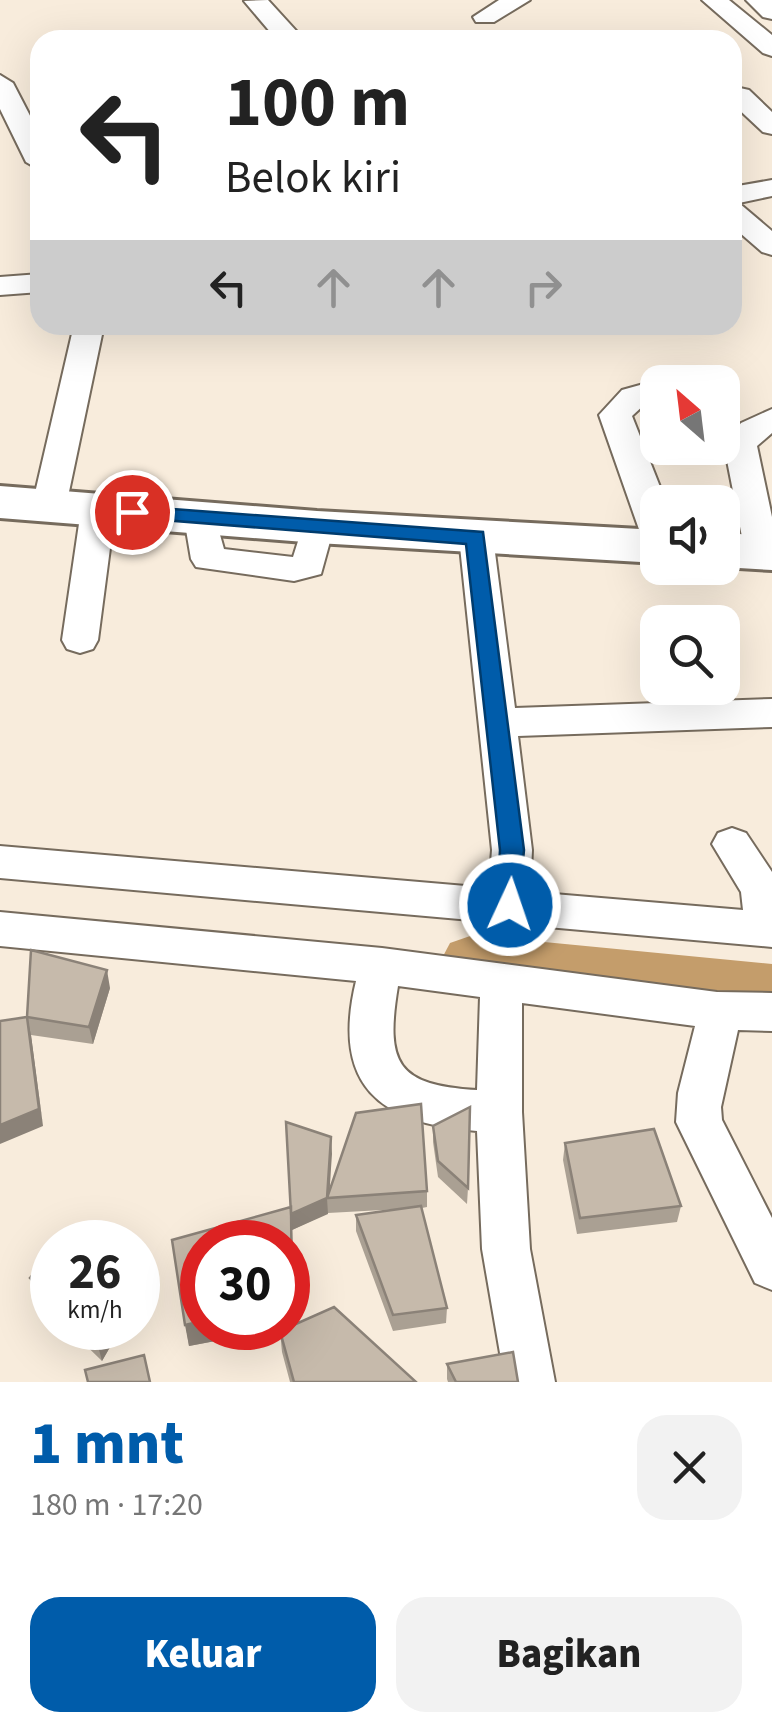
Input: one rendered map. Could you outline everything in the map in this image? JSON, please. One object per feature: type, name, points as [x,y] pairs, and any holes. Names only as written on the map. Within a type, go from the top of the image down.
[{"type":"highway","points":[[0,502],[201,518],[258,544],[317,528],[476,538],[640,527]]},
{"type":"street","points":[[485,17],[518,0]]},
{"type":"street","points":[[714,0],[772,48]]},
{"type":"street","points":[[758,0],[772,12]]},
{"type":"street","points":[[256,1],[282,30]]},
{"type":"street","points":[[0,82],[30,142]]},
{"type":"street","points":[[742,98],[772,126]]},
{"type":"street","points":[[742,194],[772,188]]},
{"type":"street","points":[[742,219],[772,246]]},
{"type":"street","points":[[0,286],[30,284]]},
{"type":"street","points":[[49,506],[87,335]]},
{"type":"street","points":[[640,392],[615,414],[641,485]]},
{"type":"street","points":[[743,538],[740,445],[753,430],[772,419]]},
{"type":"street","points":[[723,465],[743,538]]},
{"type":"street","points":[[80,640],[98,510]]},
{"type":"street","points":[[476,538],[512,850],[510,905]]},
{"type":"street","points":[[497,723],[772,713]]},
{"type":"street","points":[[0,862],[769,930],[761,889],[732,844]]},
{"type":"street","points":[[0,929],[382,966],[717,1010],[772,1012]]},
{"type":"street","points":[[382,966],[372,1001],[372,1055],[383,1082],[400,1095],[427,1105],[499,1112]]},
{"type":"street","points":[[504,980],[500,1004],[499,1112],[506,1249],[530,1382]]},
{"type":"street","points":[[717,1010],[715,1039],[697,1100],[700,1122],[772,1267]]},
{"type":"building","points":[[31,950],[107,970],[89,1027],[27,1017]]},
{"type":"building","points":[[27,1017],[39,1109],[0,1125],[0,1021]]},
{"type":"building","points":[[421,1104],[427,1191],[327,1198],[356,1113]]},
{"type":"building","points":[[470,1107],[468,1188],[438,1161],[433,1126]]},
{"type":"building","points":[[286,1122],[331,1137],[327,1198],[291,1214]]},
{"type":"building","points":[[654,1129],[681,1206],[580,1218],[565,1143]]},
{"type":"building","points":[[421,1206],[447,1308],[393,1315],[356,1215]]},
{"type":"building","points":[[291,1207],[291,1220],[244,1220]]},
{"type":"building","points":[[180,1238],[180,1292],[172,1240]]},
{"type":"building","points":[[334,1307],[416,1382],[294,1382],[285,1350],[310,1350],[310,1318]]},
{"type":"building","points":[[513,1352],[518,1382],[456,1382],[447,1364]]},
{"type":"building","points":[[144,1355],[150,1382],[88,1382],[85,1370]]},
{"type":"waterway","points":[[473,962],[772,992]]},
{"type":"route","points":[[132,512],[476,538],[512,850],[510,905]]}]
